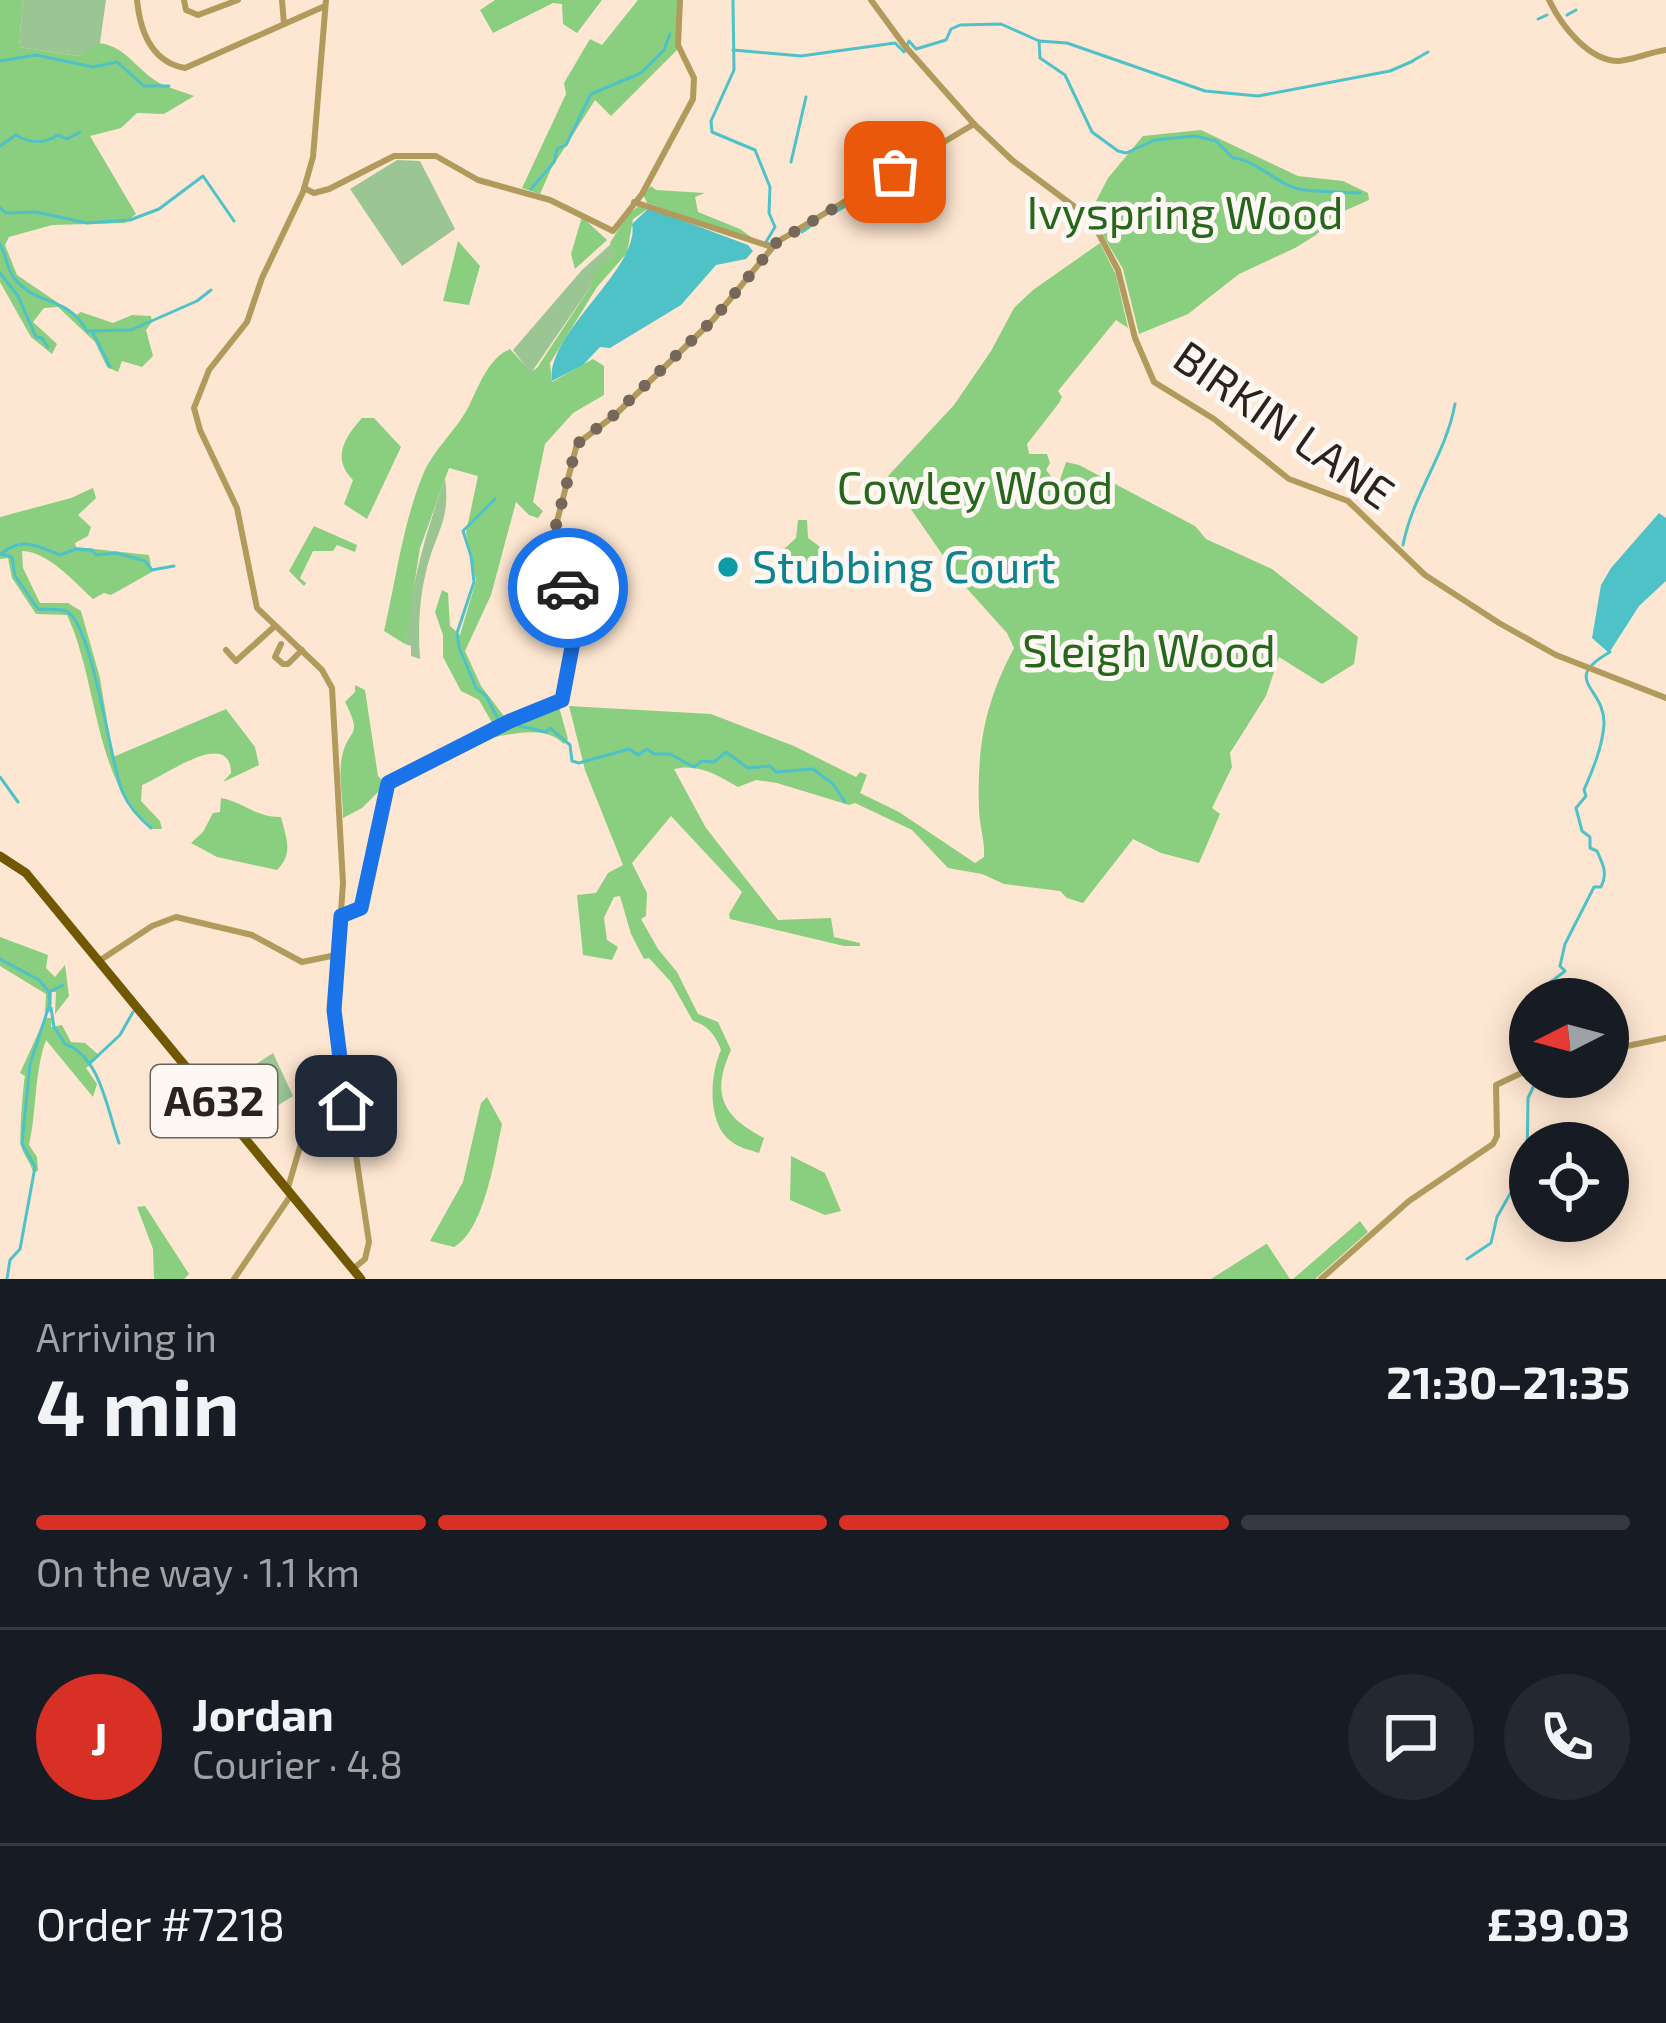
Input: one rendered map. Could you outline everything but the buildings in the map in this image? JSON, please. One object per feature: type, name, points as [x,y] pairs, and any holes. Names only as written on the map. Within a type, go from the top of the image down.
[{"type":"main road","name":"A632","points":[[0,856],[26,873],[356,1274]]},
{"type":"street","points":[[137,0],[145,36],[160,56],[177,67],[193,65],[325,3]]},
{"type":"street","points":[[184,0],[186,10],[198,16],[238,0]]},
{"type":"street","points":[[282,0],[284,24]]},
{"type":"street","points":[[304,188],[314,193],[329,189],[394,156],[436,156],[478,180],[524,191],[613,231],[642,194],[693,99],[694,78],[678,45],[680,0]]},
{"type":"street","name":"BIRKIN LANE","points":[[871,0],[974,124],[1012,160],[1091,219],[1118,270],[1135,338],[1154,382],[1214,418],[1289,479],[1348,502],[1436,582],[1538,647],[1666,698]]},
{"type":"street","points":[[1549,0],[1572,34],[1602,57],[1624,60],[1666,46]]},
{"type":"street","points":[[325,3],[313,158],[304,188],[247,322],[209,370],[195,400],[200,430],[237,508],[257,608],[322,670],[332,688],[344,883],[334,1010],[369,1242],[356,1274]]},
{"type":"street","points":[[341,916],[361,908],[388,783],[562,700],[576,626],[555,529],[577,444],[713,320],[772,247],[974,124]]},
{"type":"street","points":[[642,194],[644,204]]},
{"type":"street","points":[[634,202],[772,247]]},
{"type":"street","points":[[760,246],[764,259]]},
{"type":"street","points":[[226,650],[236,661],[275,626]]},
{"type":"street","points":[[281,644],[275,657],[283,664],[302,650]]},
{"type":"street","points":[[99,961],[152,926],[176,917],[252,935],[302,962],[336,955]]},
{"type":"street","points":[[1629,1046],[1666,1038]]},
{"type":"street","points":[[1321,1279],[1409,1201],[1493,1144],[1496,1085],[1509,1079]]},
{"type":"street","points":[[233,1279],[289,1193],[307,1123],[346,1106]]},
{"type":"green space","points":[[0,0],[23,0],[19,47],[78,56],[97,43],[107,45],[156,81],[194,96],[164,114],[137,113],[121,128],[90,136],[136,214],[125,223],[52,225],[9,237],[5,245],[17,275],[76,315],[81,312],[113,323],[132,315],[151,316],[146,330],[153,356],[142,367],[122,361],[118,372],[107,367],[95,342],[58,307],[44,308],[33,322],[57,344],[52,354],[31,337],[0,282]]},
{"type":"green space","points":[[23,0],[106,0],[100,43],[78,56],[19,47]]},
{"type":"green space","points":[[495,0],[602,0],[577,33],[563,24],[562,4],[553,3],[493,33],[480,10]]},
{"type":"green space","points":[[638,0],[677,0],[677,50],[611,116],[595,100],[540,194],[522,188],[566,94],[564,83],[590,39],[602,45]]},
{"type":"green space","name":"Ivyspring Wood","points":[[1201,130],[1298,176],[1343,181],[1368,193],[1369,200],[1333,216],[1295,248],[1239,274],[1188,314],[1139,334],[1123,269],[1090,213],[1108,178],[1143,136]]},
{"type":"green space","points":[[397,160],[420,161],[455,229],[402,266],[350,189]]},
{"type":"green space","points":[[651,186],[705,193],[695,197],[698,212],[758,242],[647,203],[643,194]]},
{"type":"green space","points":[[640,205],[649,208],[633,219],[627,253],[597,287],[550,363],[552,382],[593,359],[604,366],[604,395],[573,413],[545,444],[533,502],[543,511],[538,518],[529,515],[516,502],[491,595],[465,651],[481,686],[507,720],[494,726],[479,700],[461,691],[443,657],[443,635],[435,612],[442,590],[448,593],[450,626],[460,635],[476,581],[466,533],[478,476],[449,468],[420,548],[405,644],[384,631],[409,515],[426,468],[490,366],[510,349],[531,372],[537,368],[591,286],[594,271],[615,254],[610,243],[628,214]]},
{"type":"green space","points":[[582,217],[607,240],[575,269],[571,254]]},
{"type":"green space","points":[[458,241],[480,266],[469,305],[443,301]]},
{"type":"green space","points":[[1100,243],[1116,275],[1128,328],[1116,320],[1058,391],[1062,397],[1027,444],[1029,454],[1047,454],[1046,470],[1055,481],[1060,480],[1066,462],[1079,465],[1195,526],[1206,539],[1272,569],[1358,637],[1354,664],[1322,684],[1279,657],[1266,696],[1230,753],[1232,767],[1212,808],[1220,814],[1199,863],[1133,839],[1083,903],[1060,891],[1004,884],[948,868],[912,830],[855,803],[756,780],[738,787],[699,769],[674,769],[706,828],[778,920],[831,918],[834,937],[860,943],[844,946],[730,919],[742,892],[671,816],[632,863],[647,893],[646,916],[641,919],[677,972],[698,1014],[718,1022],[731,1050],[722,1079],[724,1102],[738,1121],[764,1138],[759,1153],[742,1147],[724,1134],[714,1111],[719,1045],[707,1028],[693,1021],[671,982],[649,958],[644,959],[620,896],[614,897],[604,918],[607,940],[618,947],[612,960],[583,955],[577,895],[596,893],[608,873],[623,865],[585,770],[569,706],[711,714],[794,746],[856,777],[860,772],[867,775],[860,793],[899,812],[975,863],[984,857],[979,811],[981,746],[989,708],[1014,648],[888,476],[954,405],[1014,308]]},
{"type":"green space","points":[[611,244],[615,254],[595,271],[591,286],[531,373],[513,350],[582,270]]},
{"type":"green space","points":[[362,418],[374,418],[401,447],[367,519],[344,504],[353,480],[343,464],[343,448]]},
{"type":"green space","points":[[445,479],[444,517],[422,593],[420,659],[411,656],[411,646],[405,644],[408,622],[420,560]]},
{"type":"green space","points":[[93,488],[96,498],[78,515],[91,527],[76,547],[149,555],[152,572],[111,595],[93,599],[42,556],[22,551],[23,568],[40,603],[68,603],[81,611],[100,678],[113,757],[226,709],[255,747],[259,765],[223,782],[231,773],[228,760],[208,754],[142,785],[141,801],[162,829],[151,829],[118,785],[67,615],[36,614],[12,578],[8,558],[0,559],[0,517]]},
{"type":"green space","points":[[798,520],[807,520],[808,538],[831,555],[787,567],[782,551],[796,538]]},
{"type":"green space","points":[[314,526],[357,545],[355,552],[337,545],[333,551],[313,551],[300,578],[304,586],[289,571]]},
{"type":"green space","points":[[355,685],[365,690],[378,776],[386,784],[362,808],[343,818],[341,764],[354,728],[345,702]]},
{"type":"green space","points":[[559,707],[568,739],[564,744],[540,733],[495,737],[493,733]]},
{"type":"green space","points":[[221,798],[281,817],[287,851],[277,870],[217,857],[191,843],[213,813],[220,812]]},
{"type":"green space","points":[[0,937],[48,955],[46,968],[55,977],[65,965],[69,996],[55,1014],[56,992],[52,992],[51,1011],[45,1014],[46,994],[0,966]]},
{"type":"green space","points":[[45,1018],[52,1018],[51,1027],[62,1025],[71,1042],[85,1043],[100,1056],[86,1068],[97,1084],[93,1097],[46,1040],[29,1145],[37,1157],[38,1171],[33,1172],[21,1146],[25,1076],[20,1073]]},
{"type":"green space","points":[[273,1053],[293,1096],[243,1127],[214,1092]]},
{"type":"green space","points":[[487,1097],[502,1124],[481,1210],[454,1247],[430,1241],[463,1182],[481,1103]]},
{"type":"green space","points":[[791,1156],[825,1173],[841,1211],[825,1215],[790,1200]]},
{"type":"green space","points":[[145,1206],[189,1274],[184,1279],[154,1279],[153,1249],[137,1207]]},
{"type":"green space","points":[[1360,1221],[1368,1232],[1315,1279],[1293,1279]]},
{"type":"green space","points":[[1266,1244],[1290,1279],[1211,1279]]},
{"type":"water","points":[[649,208],[748,245],[753,251],[746,259],[716,265],[681,305],[610,348],[600,347],[583,365],[552,381],[563,342],[622,260],[632,224]]},
{"type":"water","points":[[1659,513],[1666,518],[1666,581],[1639,606],[1609,653],[1592,638],[1601,585]]},
{"type":"waterway","points":[[733,0],[734,70],[711,121],[712,132],[755,150],[770,187],[769,213],[775,227],[769,244]]},
{"type":"waterway","points":[[1567,15],[1576,10]]},
{"type":"waterway","points":[[1538,19],[1547,15]]},
{"type":"waterway","points":[[733,50],[801,56],[895,43],[904,52],[909,41],[916,49],[946,40],[951,29],[960,25],[1001,24],[1039,41],[1067,43],[1205,91],[1258,96],[1390,71],[1413,61]]},
{"type":"waterway","points":[[531,189],[554,162],[557,149],[566,145],[591,94],[641,73],[664,50],[670,34]]},
{"type":"waterway","points":[[1039,41],[1040,58],[1065,75],[1092,132],[1118,151],[1126,153],[1155,140],[1195,136],[1216,141],[1233,158],[1296,188],[1360,193]]},
{"type":"waterway","points":[[1414,60],[1428,52]]},
{"type":"waterway","points":[[0,61],[36,55],[93,67],[117,62],[144,86],[169,86]]},
{"type":"waterway","points":[[791,162],[806,97]]},
{"type":"waterway","points":[[0,146],[16,135],[37,142],[58,135],[67,139],[80,132]]},
{"type":"waterway","points":[[850,195],[884,173]]},
{"type":"waterway","points":[[0,208],[6,213],[36,212],[87,223],[130,220],[159,209],[203,176],[234,221]]},
{"type":"waterway","points":[[832,214],[883,183]]},
{"type":"waterway","points":[[802,232],[815,223]]},
{"type":"waterway","points":[[0,244],[23,287],[70,311],[87,331],[131,330],[211,290]]},
{"type":"waterway","points":[[0,273],[18,296],[36,337],[48,347]]},
{"type":"waterway","points":[[92,331],[110,367]]},
{"type":"waterway","points":[[1403,545],[1455,404]]},
{"type":"waterway","points":[[495,499],[463,531],[474,582],[457,633],[476,688],[486,696],[499,721],[546,732],[550,728],[570,745],[572,761],[579,763],[629,749],[638,755],[647,749],[694,767],[702,761],[714,762],[726,752],[748,768],[813,769],[833,784],[845,802]]},
{"type":"waterway","points":[[2,553],[24,544],[60,555],[76,549],[92,550],[96,555],[116,553],[145,561],[152,570],[174,566]]},
{"type":"waterway","points":[[0,554],[12,557],[15,576],[38,609],[63,610],[75,620],[92,664],[122,791],[151,828]]},
{"type":"waterway","points":[[1556,978],[1565,971],[1560,966],[1565,944],[1594,887],[1601,887],[1604,878],[1601,860],[1590,848],[1590,837],[1582,831],[1576,808],[1586,796],[1604,725],[1603,712],[1586,678],[1595,662],[1610,652]]},
{"type":"waterway","points":[[0,777],[18,802]]},
{"type":"waterway","points":[[0,959],[39,980],[49,992],[50,1003],[30,1064],[22,1144],[35,1167],[20,1249],[10,1260],[7,1279]]},
{"type":"waterway","points":[[49,992],[63,985]]},
{"type":"waterway","points":[[51,1008],[54,1027],[65,1044],[77,1050],[94,1072],[119,1143]]},
{"type":"waterway","points":[[89,1064],[120,1035],[133,1012]]},
{"type":"waterway","points":[[1467,1259],[1491,1243],[1497,1217],[1527,1164],[1528,1098]]},
{"type":"way so far","points":[[568,588],[555,529],[577,444],[607,422],[713,320],[777,242],[895,172]]},
{"type":"place","name":"Stubbing Court","points":[[728,567]]},
{"type":"route","points":[[346,1106],[334,1010],[341,916],[361,908],[388,783],[562,700],[576,626],[568,588]]},
{"type":"park label","name":"Cowley Wood","points":[[975,488]]},
{"type":"park label","name":"Sleigh Wood","points":[[1149,651]]}]
